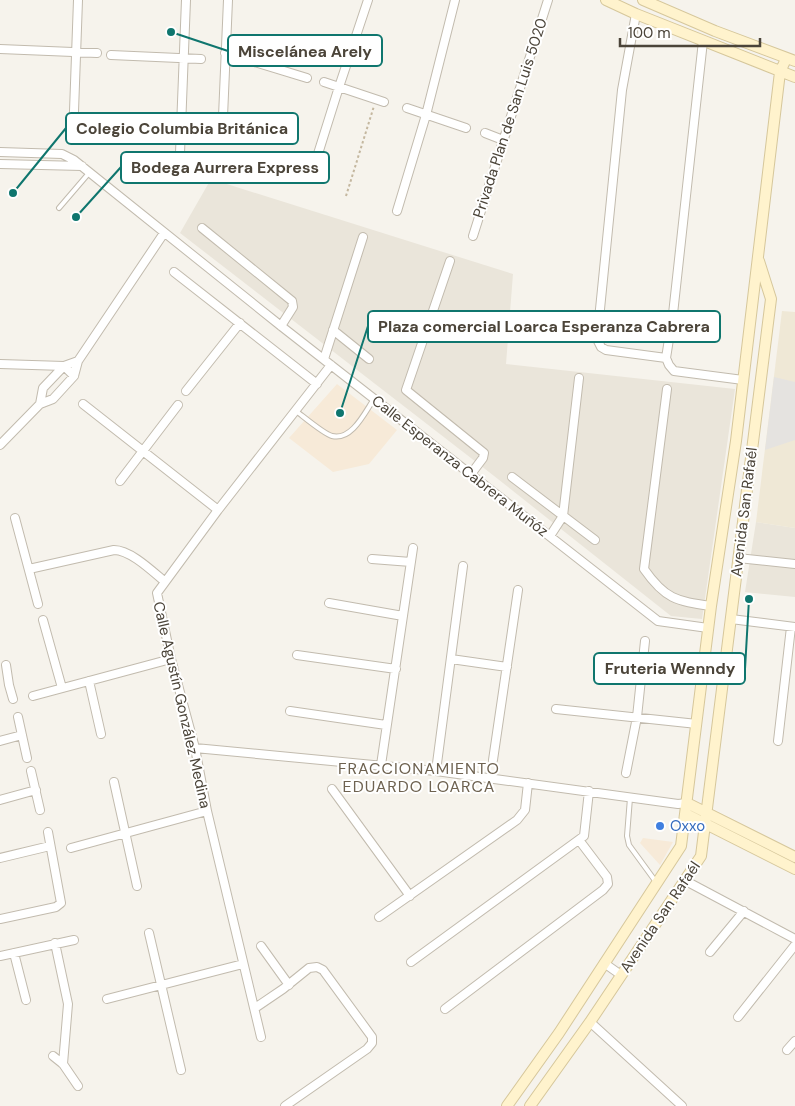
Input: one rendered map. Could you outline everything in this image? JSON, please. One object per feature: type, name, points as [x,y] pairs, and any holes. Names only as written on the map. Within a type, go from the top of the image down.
[{"type":"main road","points":[[606,0],[636,14],[795,77]]},
{"type":"main road","points":[[643,0],[714,31],[790,60]]},
{"type":"main road","name":"Avenida San Rafaél","points":[[507,1106],[559,1033],[681,846],[686,814],[682,803],[697,724],[711,606],[736,441],[780,72],[790,60]]},
{"type":"main road","name":"Avenida San Rafaél","points":[[530,1106],[590,1022],[701,856],[771,299],[758,256]]},
{"type":"main road","points":[[736,441],[753,443]]},
{"type":"main road","points":[[682,803],[707,812],[795,857]]},
{"type":"main road","points":[[686,814],[795,869]]},
{"type":"street","points":[[73,140],[78,0]]},
{"type":"street","points":[[180,153],[186,0]]},
{"type":"street","points":[[222,140],[228,0]]},
{"type":"street","points":[[312,176],[338,87],[368,0]]},
{"type":"street","points":[[397,211],[426,115],[455,0]]},
{"type":"street","name":"Privada Plan de San Luis 5020","points":[[473,236],[548,0]]},
{"type":"street","points":[[636,14],[622,90],[597,339],[601,348],[606,350],[666,358]]},
{"type":"street","points":[[703,41],[673,314],[666,358],[668,365],[674,371],[743,380]]},
{"type":"street","points":[[0,49],[97,53]]},
{"type":"street","points":[[225,53],[307,78]]},
{"type":"street","points":[[111,55],[201,59]]},
{"type":"street","points":[[324,82],[384,102]]},
{"type":"street","points":[[407,108],[466,128]]},
{"type":"street","points":[[485,133],[503,140]]},
{"type":"street","name":"Calle Esperanza Cabrera Muñóz","points":[[0,152],[62,154],[74,160],[281,326],[658,621],[708,628]]},
{"type":"street","points":[[0,164],[82,166]]},
{"type":"street","points":[[202,228],[292,301],[293,307],[281,326]]},
{"type":"street","points":[[0,445],[40,404],[53,399],[74,376],[78,361],[164,233]]},
{"type":"street","points":[[324,359],[363,237]]},
{"type":"street","points":[[450,260],[406,390],[484,453],[483,458],[471,474]]},
{"type":"street","points":[[174,272],[317,384]]},
{"type":"street","points":[[186,391],[240,323]]},
{"type":"street","points":[[333,330],[369,359]]},
{"type":"street","points":[[0,364],[64,366],[78,361]]},
{"type":"street","name":"Calle Agustín González Medina","points":[[261,1038],[207,811],[196,748],[171,659],[157,592],[331,365]]},
{"type":"street","points":[[64,366],[74,376]]},
{"type":"street","points":[[40,404],[43,388],[64,366]]},
{"type":"street","points":[[550,536],[563,516],[580,378]]},
{"type":"street","points":[[667,388],[644,569],[655,584],[675,600],[711,606]]},
{"type":"street","points":[[83,404],[218,510]]},
{"type":"street","points":[[120,481],[178,405]]},
{"type":"street","points":[[512,477],[595,540]]},
{"type":"street","points":[[15,518],[38,604]]},
{"type":"street","points":[[381,765],[413,548]]},
{"type":"street","points":[[29,569],[121,550],[146,566],[164,581]]},
{"type":"street","points":[[738,558],[795,564]]},
{"type":"street","points":[[372,559],[412,562]]},
{"type":"street","points":[[436,771],[463,566]]},
{"type":"street","points":[[493,760],[518,590]]},
{"type":"street","points":[[329,603],[403,616]]},
{"type":"street","points":[[731,619],[793,627],[778,741]]},
{"type":"street","points":[[43,620],[62,688]]},
{"type":"street","points":[[626,773],[637,716],[645,641]]},
{"type":"street","points":[[297,655],[396,669]]},
{"type":"street","points":[[33,696],[171,659]]},
{"type":"street","points":[[451,659],[507,667]]},
{"type":"street","points":[[6,665],[13,699]]},
{"type":"street","points":[[89,681],[101,734]]},
{"type":"street","points":[[786,683],[795,684]]},
{"type":"street","points":[[0,687],[9,685]]},
{"type":"street","points":[[556,710],[637,716],[697,724]]},
{"type":"street","points":[[290,712],[386,725]]},
{"type":"street","points":[[18,717],[27,758]]},
{"type":"street","points":[[0,741],[22,735]]},
{"type":"street","points":[[196,748],[436,771],[682,803]]},
{"type":"street","points":[[31,772],[40,810]]},
{"type":"street","points":[[114,782],[137,886]]},
{"type":"street","points":[[379,918],[517,820],[525,810],[528,783]]},
{"type":"street","points":[[332,789],[410,896]]},
{"type":"street","points":[[0,800],[36,790]]},
{"type":"street","points":[[411,962],[584,836],[589,791]]},
{"type":"street","points":[[71,848],[207,811]]},
{"type":"street","points":[[0,919],[56,907],[60,903],[48,832]]},
{"type":"street","points":[[445,1009],[603,890],[608,884],[607,878],[579,840]]},
{"type":"street","points":[[0,858],[50,846]]},
{"type":"street","points":[[684,880],[795,939]]},
{"type":"street","points":[[710,952],[744,911]]},
{"type":"street","points":[[149,933],[181,1070]]},
{"type":"street","points":[[0,956],[74,940]]},
{"type":"street","points":[[55,943],[68,1004],[63,1064]]},
{"type":"street","points":[[738,1016],[795,945]]},
{"type":"street","points":[[261,946],[289,985]]},
{"type":"street","points":[[14,953],[26,1000]]},
{"type":"street","points":[[604,963],[621,975]]},
{"type":"street","points":[[107,999],[243,964]]},
{"type":"street","points":[[255,1008],[289,985],[309,968],[317,967],[323,970],[372,1037],[372,1044],[368,1049],[285,1106]]},
{"type":"street","points":[[590,1022],[682,1106]]},
{"type":"street","points":[[787,1050],[795,1041]]},
{"type":"street","points":[[53,1056],[63,1064],[78,1086]]},
{"type":"lane","points":[[59,208],[89,173]]},
{"type":"lane","points":[[296,411],[330,436],[341,437],[351,431],[374,399]]},
{"type":"lane","points":[[630,796],[626,836],[629,845],[657,883]]},
{"type":"path","points":[[346,196],[376,99]]},
{"type":"shaded area","points":[[211,179],[513,274],[506,364],[735,389],[702,619],[671,616],[489,472],[180,233]]},
{"type":"shaded area","points":[[782,311],[795,312],[795,528],[756,522]]},
{"type":"shaded area","points":[[774,377],[795,382],[795,440],[765,450]]},
{"type":"shaded area","points":[[337,384],[397,430],[369,464],[333,472],[289,438]]},
{"type":"shaded area","points":[[756,522],[795,528],[795,597],[745,592]]},
{"type":"shaded area","points":[[643,838],[673,842],[660,865],[640,843]]},
{"type":"place","name":"Miscelánea Arely","points":[[171,32]]},
{"type":"place","name":"Colegio Columbia Británica","points":[[13,193]]},
{"type":"place","name":"Bodega Aurrera Express","points":[[76,217]]},
{"type":"place","name":"Plaza comercial Loarca Esperanza Cabrera","points":[[340,413]]},
{"type":"place","name":"Fruteria Wenndy","points":[[749,599]]},
{"type":"place","name":"Oxxo","points":[[660,826]]},
{"type":"district","name":"FRACCIONAMIENTO EDUARDO LOARCA","points":[[419,777]]}]
